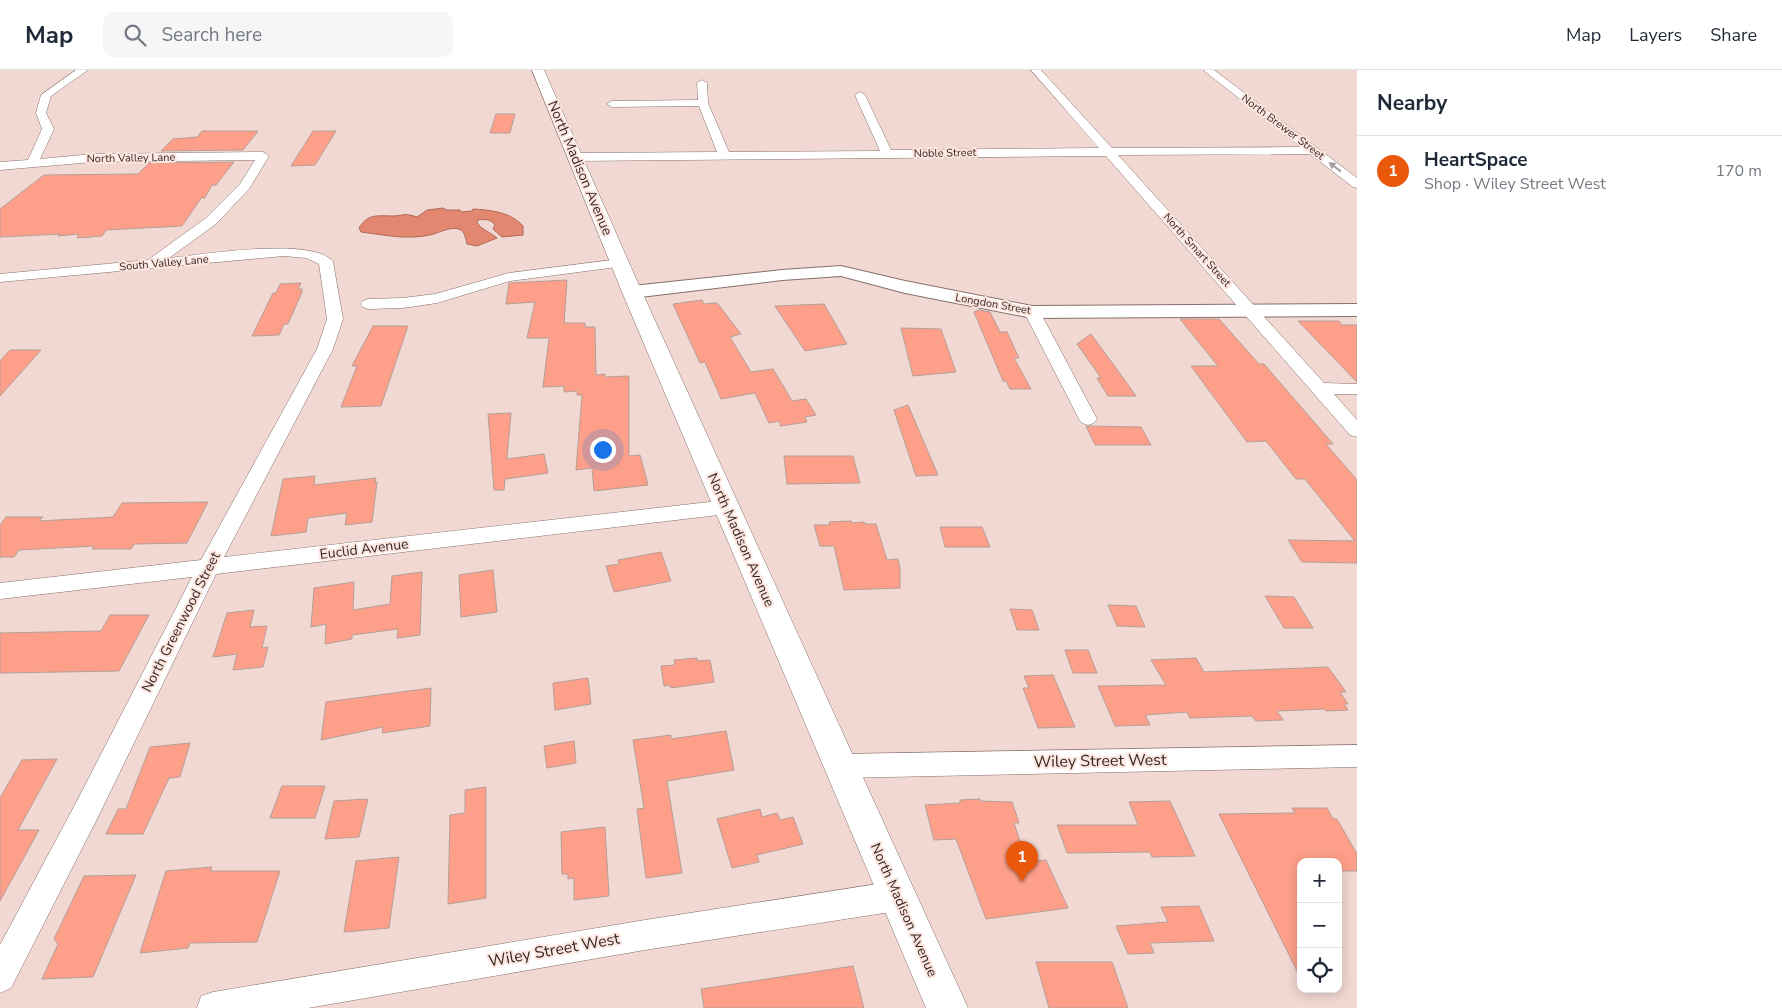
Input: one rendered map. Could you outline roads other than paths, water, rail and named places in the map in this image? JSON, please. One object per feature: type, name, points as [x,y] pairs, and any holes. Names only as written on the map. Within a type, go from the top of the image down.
[{"type":"main road","name":"North Madison Avenue","points":[[538,70],[632,292],[842,766],[896,896],[947,1008]]},
{"type":"street","points":[[33,162],[48,129],[41,113],[46,95],[83,70]]},
{"type":"street","name":"North Smart Street","points":[[1036,70],[1357,431]]},
{"type":"street","name":"North Brewer Street","points":[[1208,70],[1357,184]]},
{"type":"street","points":[[702,83],[702,103],[725,156]]},
{"type":"street","points":[[860,95],[887,154]]},
{"type":"street","points":[[612,104],[702,103]]},
{"type":"street","name":"Noble Street","points":[[576,158],[1313,150]]},
{"type":"street","name":"North Valley Lane","points":[[0,166],[93,158],[263,156],[245,186],[219,213],[152,264]]},
{"type":"street","name":"South Valley Lane","points":[[0,278],[284,252],[314,255],[326,262]]},
{"type":"street","name":"North Greenwood Street","points":[[0,977],[92,799],[208,567],[326,349],[334,319],[326,262]]},
{"type":"street","points":[[368,304],[403,303],[437,298],[509,277],[620,263]]},
{"type":"street","name":"Longdon Street","points":[[632,292],[841,271],[905,288],[1032,312],[1357,310]]},
{"type":"street","points":[[1032,312],[1088,419]]},
{"type":"street","points":[[1318,388],[1357,389]]},
{"type":"street","name":"Euclid Avenue","points":[[0,591],[727,507]]},
{"type":"street","name":"Wiley Street West","points":[[842,766],[1357,756]]},
{"type":"street","name":"Wiley Street West","points":[[212,1008],[655,933],[896,896]]},
{"type":"place","name":"HeartSpace","points":[[1022,882]]}]
